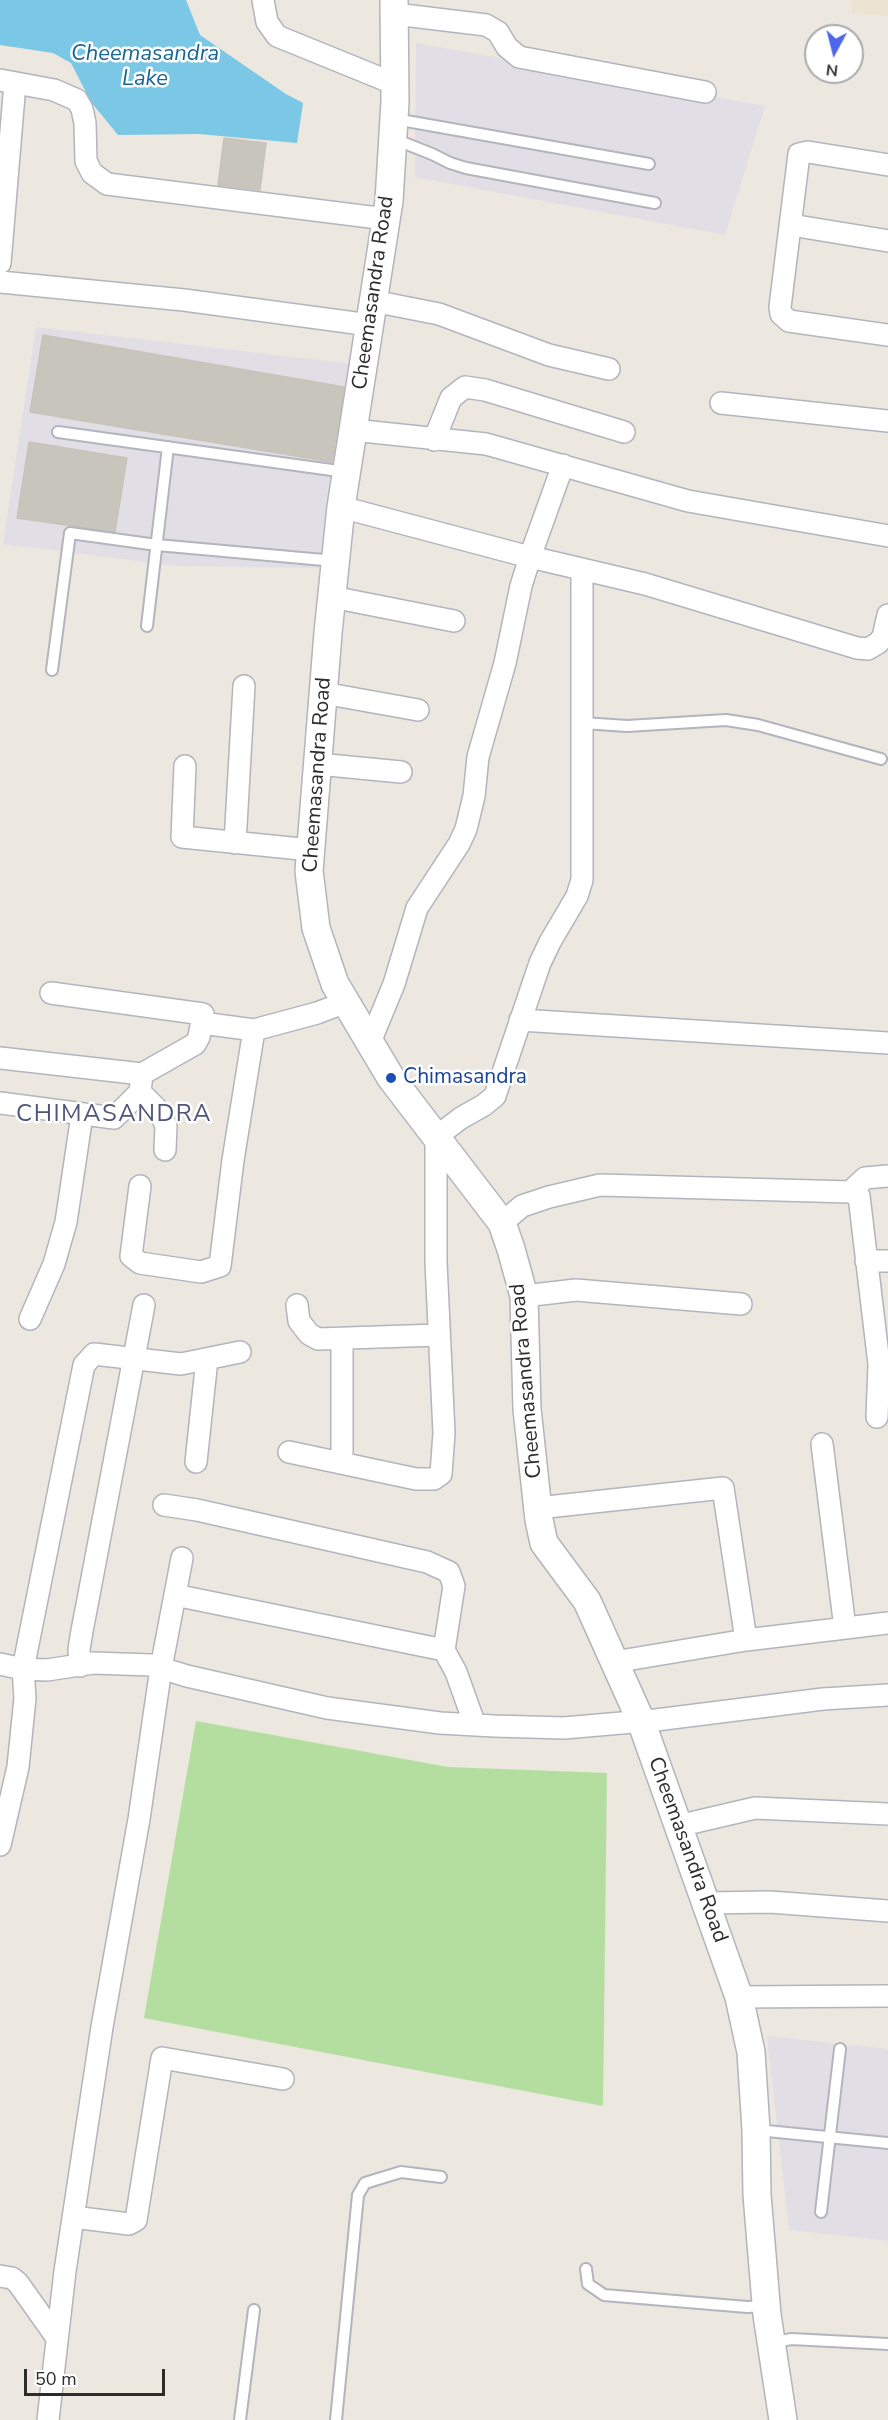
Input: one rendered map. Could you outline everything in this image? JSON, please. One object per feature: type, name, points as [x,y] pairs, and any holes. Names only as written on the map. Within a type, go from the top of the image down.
[{"type":"street","points":[[263,0],[267,22],[278,36],[395,84]]},
{"type":"street","points":[[395,7],[486,25],[498,32],[507,47],[519,57],[705,92]]},
{"type":"street","name":"Cheemasandra Road","points":[[395,7],[394,129],[386,219],[341,507],[332,597],[309,872],[316,928],[335,984],[391,1078],[502,1223],[524,1296],[527,1409],[537,1508],[544,1543],[587,1600],[641,1721],[739,1997],[751,2052],[757,2195],[766,2306],[783,2420]]},
{"type":"street","points":[[0,262],[7,82],[54,90],[77,100],[85,123],[84,155],[92,173],[104,182],[147,190],[386,219]]},
{"type":"street","points":[[888,165],[808,152],[799,154],[780,308],[781,314],[789,321],[888,335]]},
{"type":"street","points":[[791,225],[888,241]]},
{"type":"street","points":[[0,282],[184,300],[371,313],[439,314],[549,355],[609,369]]},
{"type":"street","points":[[434,440],[451,398],[465,387],[485,390],[624,432]]},
{"type":"street","points":[[721,403],[888,421]]},
{"type":"street","points":[[353,430],[486,444],[688,501],[888,536]]},
{"type":"street","points":[[370,1042],[394,984],[417,908],[459,844],[466,829],[474,796],[478,757],[505,663],[530,557],[563,465]]},
{"type":"street","points":[[341,507],[530,557],[645,584],[856,648],[873,647],[885,638],[888,615]]},
{"type":"street","points":[[289,1452],[416,1479],[434,1479],[441,1474],[444,1433],[438,1335],[436,1137],[460,1118],[495,1096],[549,942],[577,896],[582,880],[582,569]]},
{"type":"street","points":[[332,597],[454,621]]},
{"type":"street","points":[[235,843],[244,686]]},
{"type":"street","points":[[324,693],[418,710]]},
{"type":"street","points":[[318,764],[401,772]]},
{"type":"street","points":[[185,766],[182,837],[311,850]]},
{"type":"street","points":[[0,1103],[114,1118],[141,1083],[195,1044],[199,1037],[203,1014],[51,993]]},
{"type":"street","points":[[202,1023],[254,1030],[308,1016],[346,1002]]},
{"type":"street","points":[[520,1020],[888,1043]]},
{"type":"street","points":[[140,1186],[131,1257],[140,1263],[201,1272],[220,1266],[224,1221],[254,1030]]},
{"type":"street","points":[[0,1058],[141,1083],[160,1112],[166,1126],[165,1150]]},
{"type":"street","points":[[30,1318],[54,1264],[66,1222],[82,1115]]},
{"type":"street","points":[[850,1192],[865,1178],[888,1176]]},
{"type":"street","points":[[502,1223],[522,1206],[600,1185],[850,1192],[859,1196],[879,1364],[877,1418]]},
{"type":"street","points":[[867,1261],[888,1261]]},
{"type":"street","points":[[524,1296],[576,1290],[741,1304]]},
{"type":"street","points":[[80,1666],[79,1649],[82,1631],[144,1305]]},
{"type":"street","points":[[297,1305],[299,1321],[309,1334],[318,1339],[438,1335]]},
{"type":"street","points":[[342,1339],[342,1463]]},
{"type":"street","points":[[0,1845],[18,1767],[26,1698],[23,1669],[84,1365],[94,1354],[181,1364],[240,1352]]},
{"type":"street","points":[[196,1462],[207,1359]]},
{"type":"street","points":[[822,1444],[845,1628]]},
{"type":"street","points":[[537,1508],[723,1488],[746,1640]]},
{"type":"street","points":[[164,1505],[197,1510],[427,1562],[449,1572],[454,1586],[444,1650],[456,1672],[475,1725]]},
{"type":"street","points":[[48,2420],[73,2217],[102,2027],[143,1799],[161,1668],[182,1558]]},
{"type":"street","points":[[175,1595],[444,1650]]},
{"type":"street","points":[[614,1662],[746,1640],[888,1623]]},
{"type":"street","points":[[0,1664],[23,1669],[47,1670],[130,1663],[161,1668],[327,1708],[408,1720],[475,1725],[564,1728],[822,1699],[888,1695]]},
{"type":"street","points":[[678,1826],[755,1808],[888,1814]]},
{"type":"street","points":[[706,1903],[770,1902],[888,1911]]},
{"type":"street","points":[[739,1997],[888,1996]]},
{"type":"street","points":[[73,2217],[129,2224],[136,2220],[162,2058],[283,2079]]},
{"type":"street","points":[[0,2276],[12,2278],[18,2283],[57,2338]]},
{"type":"lane","points":[[394,129],[649,164]]},
{"type":"lane","points":[[394,129],[432,154],[466,168],[655,203]]},
{"type":"lane","points":[[58,432],[347,472]]},
{"type":"lane","points":[[147,626],[168,447]]},
{"type":"lane","points":[[52,670],[70,533],[157,545],[336,561]]},
{"type":"lane","points":[[583,723],[627,726],[726,720],[759,725],[881,759]]},
{"type":"lane","points":[[821,2212],[840,2049]]},
{"type":"lane","points":[[756,2130],[888,2143]]},
{"type":"lane","points":[[336,2420],[358,2194],[365,2183],[401,2172],[441,2177]]},
{"type":"lane","points":[[586,2269],[588,2284],[604,2295],[747,2307],[766,2306]]},
{"type":"lane","points":[[240,2420],[254,2310]]},
{"type":"lane","points":[[771,2343],[791,2339],[888,2344]]},
{"type":"shaded area","points":[[852,0],[888,0],[888,16],[852,13]]},
{"type":"shaded area","points":[[416,43],[765,106],[725,235],[415,177]]},
{"type":"shaded area","points":[[36,327],[354,364],[329,568],[177,566],[3,544]]},
{"type":"shaded area","points":[[767,2036],[888,2049],[888,2241],[789,2230]]},
{"type":"green space","points":[[196,1721],[448,1767],[607,1773],[603,2106],[144,2018]]},
{"type":"water","name":"Cheemasandra Lake","points":[[0,0],[186,0],[200,35],[286,94],[303,103],[297,143],[199,134],[118,135],[91,102],[71,63],[53,53],[0,45]]},
{"type":"building","points":[[224,138],[266,143],[260,190],[218,185]]},
{"type":"building","points":[[43,335],[344,387],[332,462],[30,412]]},
{"type":"building","points":[[29,442],[127,458],[115,532],[17,518]]},
{"type":"place","name":"Chimasandra","points":[[391,1078]]},
{"type":"district","name":"CHIMASANDRA","points":[[114,1115]]}]
